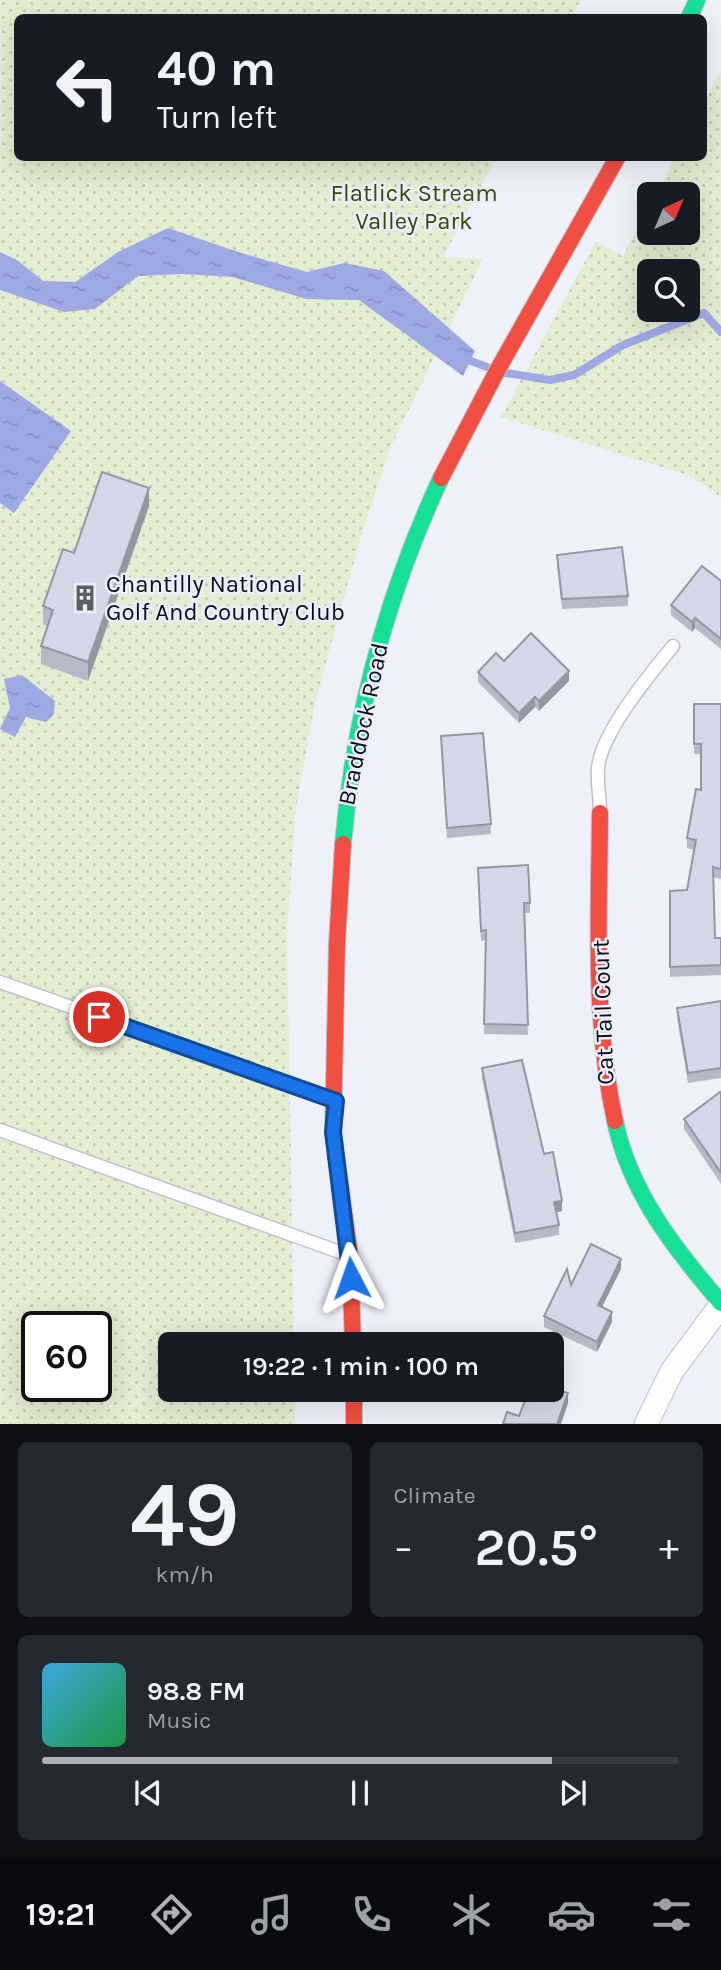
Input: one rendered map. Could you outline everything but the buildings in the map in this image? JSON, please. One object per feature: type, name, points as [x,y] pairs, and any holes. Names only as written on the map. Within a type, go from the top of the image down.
[{"type":"main road","name":"Braddock Road","points":[[353,1332],[350,1256],[333,1132],[336,1101],[335,929],[346,798],[363,698],[399,580],[426,511],[476,412],[615,161]]},
{"type":"main road","name":"Cat Tail Court","points":[[600,813],[600,1041],[610,1116],[626,1166],[651,1217],[698,1280],[721,1304]]},
{"type":"main road","points":[[354,1402],[354,1424]]},
{"type":"street","points":[[646,1424],[672,1371],[721,1304]]},
{"type":"lane","points":[[600,813],[598,767],[604,747],[639,687],[673,646]]},
{"type":"lane","points":[[0,982],[336,1101]]},
{"type":"lane","points":[[0,1130],[350,1256]]},
{"type":"green space","name":"Chantilly National Golf And Country Club","points":[[0,0],[581,0],[573,14],[14,14],[14,161],[494,161],[443,257],[483,259],[391,446],[360,540],[315,703],[296,807],[287,932],[294,1332],[158,1332],[158,1402],[295,1402],[295,1424],[0,1424]]},
{"type":"green space","points":[[721,70],[721,497],[688,475],[501,417],[596,241],[623,256],[637,229],[637,245],[700,245],[700,182],[662,182],[673,161],[707,161],[707,97]]},
{"type":"water","points":[[168,228],[307,272],[344,263],[384,271],[475,351],[463,376],[359,300],[306,299],[233,277],[183,274],[138,276],[95,309],[64,312],[0,290],[0,252],[17,260],[43,281],[75,282],[118,252]]},
{"type":"water","points":[[0,381],[71,431],[14,513],[0,503]]},
{"type":"water","points":[[22,675],[55,701],[54,714],[46,722],[26,717],[15,737],[0,729],[10,708],[4,679]]},
{"type":"waterway","points":[[506,373],[550,380],[574,375],[623,345],[704,313],[721,332]]},
{"type":"waterway","points":[[460,357],[487,367]]},
{"type":"traffic: fast","points":[[691,14],[697,0]]},
{"type":"traffic: fast","points":[[343,844],[355,749],[376,656],[404,566],[441,478]]},
{"type":"traffic: fast","points":[[615,1121],[631,1172],[656,1219],[721,1303]]},
{"type":"traffic: jam","points":[[441,478],[497,371],[615,161]]},
{"type":"traffic: jam","points":[[600,813],[600,1007],[615,1121]]},
{"type":"traffic: jam","points":[[343,844],[337,943],[333,1132],[350,1256],[353,1332]]},
{"type":"traffic: jam","points":[[354,1402],[354,1424]]},
{"type":"place","name":"Chantilly National Golf And Country Club","points":[[85,598]]},
{"type":"route","points":[[99,1017],[336,1101],[333,1132],[351,1278]]},
{"type":"park label","name":"Flatlick Stream Valley Park","points":[[414,207]]}]
